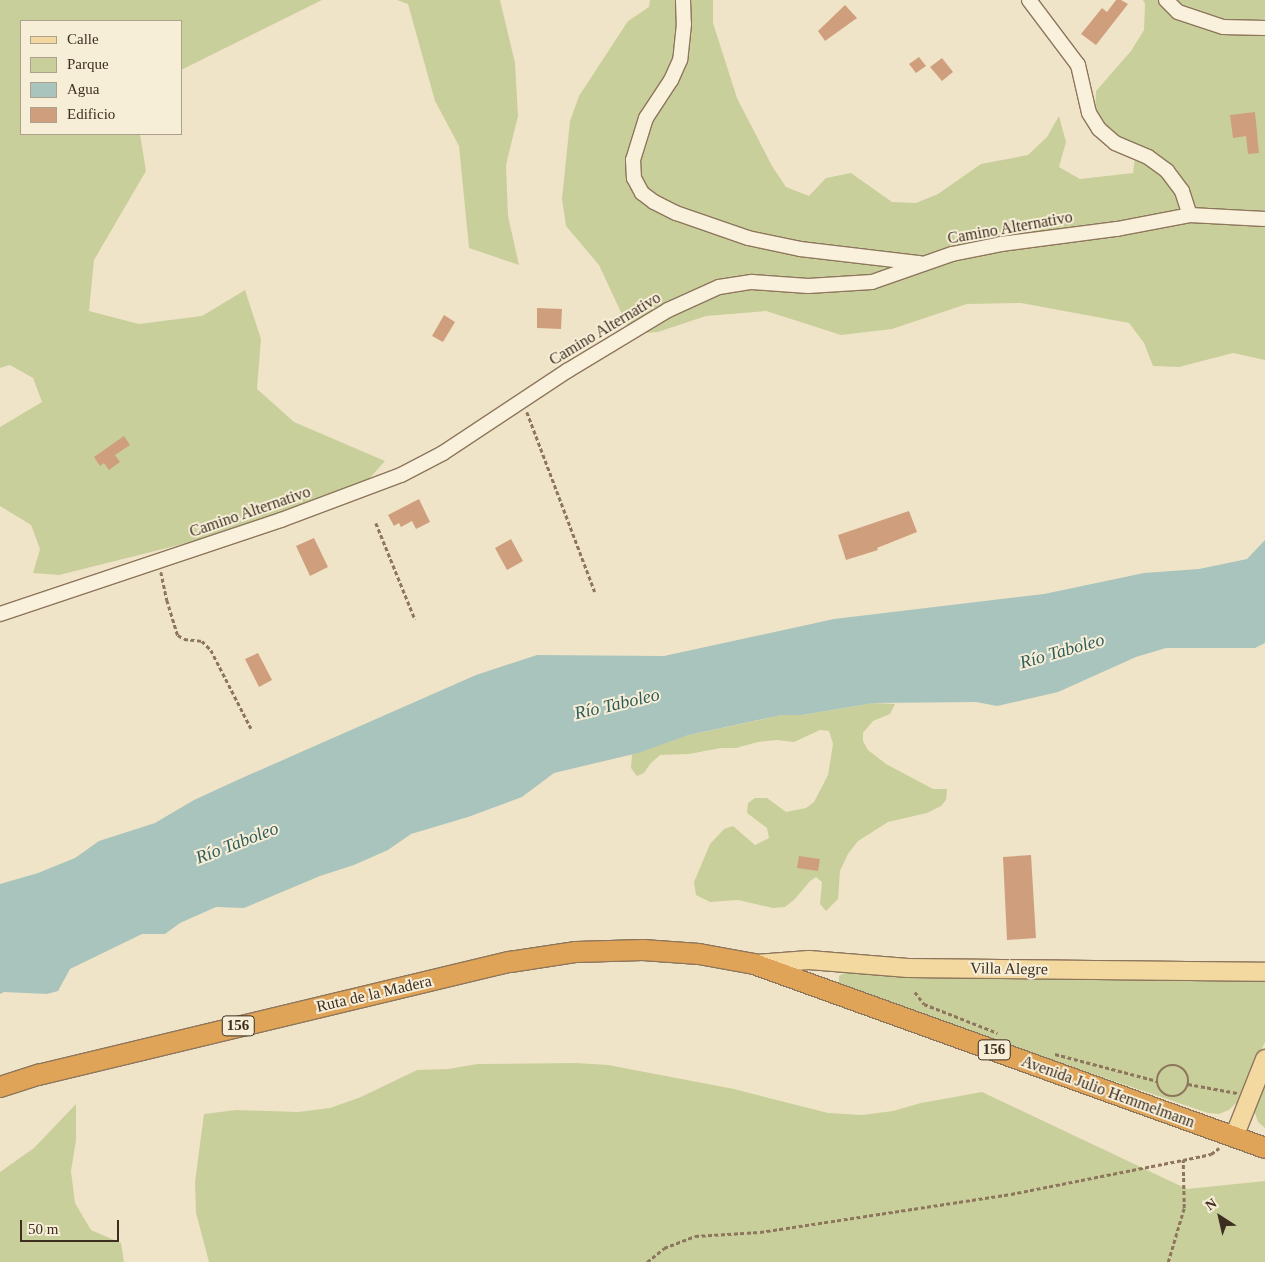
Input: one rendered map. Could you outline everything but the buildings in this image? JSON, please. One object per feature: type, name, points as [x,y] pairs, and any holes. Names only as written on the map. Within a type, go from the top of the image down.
[{"type":"highway","name":"Ruta de la Madera","points":[[0,1087],[38,1075],[543,956],[585,951],[643,950],[699,954],[754,964]]},
{"type":"highway","name":"Avenida Julio Hemmelmann","points":[[754,964],[1265,1148]]},
{"type":"main road","name":"Villa Alegre","points":[[754,964],[810,960],[908,968],[1265,972]]},
{"type":"main road","points":[[1234,1137],[1265,1059]]},
{"type":"street","points":[[683,0],[684,24],[680,60],[671,80],[646,118],[633,160],[634,178],[642,193],[654,202],[676,213],[748,238],[800,249],[925,263]]},
{"type":"street","points":[[1030,0],[1078,65],[1090,112],[1099,129],[1115,143],[1148,157],[1167,171],[1182,191],[1190,215]]},
{"type":"street","points":[[1166,0],[1178,12],[1222,27],[1265,28]]},
{"type":"street","name":"Camino Alternativo","points":[[0,614],[345,498],[401,475],[443,453],[567,371],[668,310],[719,287],[752,282],[808,286],[872,282],[952,254],[1001,244],[1117,228],[1190,215],[1265,219]]},
{"type":"path","points":[[522,402],[595,592]]},
{"type":"path","points":[[376,523],[415,619]]},
{"type":"path","points":[[159,561],[167,600],[178,634],[184,640],[202,641],[211,650],[251,728]]},
{"type":"path","points":[[915,992],[924,1004],[1004,1035]]},
{"type":"path","points":[[1049,1052],[1157,1081]]},
{"type":"path","points":[[1173,1066],[1186,1072],[1188,1084],[1181,1095],[1170,1097],[1161,1092],[1157,1081],[1163,1069],[1173,1066]]},
{"type":"path","points":[[1188,1084],[1250,1095]]},
{"type":"path","points":[[647,1262],[664,1248],[695,1236],[760,1232],[1011,1194],[1211,1154],[1234,1137]]},
{"type":"path","points":[[1168,1262],[1184,1208],[1183,1160]]},
{"type":"green space","points":[[0,0],[322,0],[182,70],[182,20],[20,20],[20,135],[140,135],[146,171],[94,260],[89,311],[139,324],[202,316],[245,290],[261,339],[257,389],[294,422],[385,461],[368,480],[268,519],[191,542],[59,575],[33,573],[40,549],[31,525],[0,506],[0,427],[42,402],[33,378],[10,365],[0,368]]},
{"type":"green space","points":[[397,0],[500,0],[515,63],[518,116],[506,165],[508,216],[519,265],[469,248],[459,146],[435,101],[408,4]]},
{"type":"green space","points":[[650,0],[713,0],[713,23],[737,98],[772,166],[786,187],[809,196],[826,178],[851,173],[892,202],[916,203],[938,194],[981,164],[1028,155],[1047,137],[1059,116],[1066,142],[1059,167],[1080,179],[1133,173],[1136,149],[1095,117],[1096,91],[1131,51],[1144,30],[1145,4],[1143,0],[1265,0],[1265,360],[1233,353],[1179,367],[1153,366],[1144,343],[1129,323],[1021,303],[967,304],[892,329],[841,335],[766,311],[706,316],[658,332],[631,334],[599,265],[566,226],[562,199],[570,121],[579,96],[628,21],[649,7]]},
{"type":"green space","points":[[874,703],[895,704],[890,714],[873,721],[863,733],[863,741],[868,750],[886,764],[933,789],[947,789],[946,800],[941,806],[927,813],[888,822],[858,841],[848,854],[840,871],[838,899],[826,911],[820,904],[822,882],[816,877],[785,907],[773,908],[738,900],[710,902],[696,895],[694,882],[710,844],[724,829],[733,826],[755,845],[769,838],[767,828],[747,813],[748,803],[755,798],[767,798],[786,812],[806,808],[814,802],[828,775],[833,744],[829,731],[820,730],[794,742],[777,740],[758,742],[736,748],[721,748],[689,754],[660,755],[644,773],[637,776],[631,768],[632,754],[689,735],[782,715],[802,715]]},
{"type":"green space","points":[[846,972],[1265,979],[1265,1042],[1237,1102],[1229,1110],[1219,1114],[1208,1113],[846,990],[839,985],[839,976]]},
{"type":"green space","points":[[576,1063],[608,1065],[734,1089],[828,1113],[862,1115],[893,1111],[921,1103],[982,1092],[1187,1189],[1265,1181],[1265,1262],[209,1262],[196,1213],[195,1182],[204,1114],[236,1110],[298,1112],[330,1108],[361,1097],[417,1070],[448,1069],[477,1064]]},
{"type":"green space","points":[[1265,1071],[1265,1128],[1258,1122],[1253,1107]]},
{"type":"green space","points":[[76,1104],[76,1140],[71,1171],[75,1203],[91,1230],[121,1243],[124,1262],[0,1262],[0,1172],[34,1148]]},
{"type":"water","name":"Río Taboleo","points":[[1265,540],[1265,643],[1255,648],[1166,648],[1136,657],[1058,692],[997,706],[976,702],[874,703],[802,715],[782,715],[689,735],[638,753],[554,773],[522,797],[468,817],[411,834],[388,850],[244,908],[216,907],[180,923],[165,934],[142,934],[70,969],[58,991],[47,994],[4,992],[0,994],[0,884],[38,873],[75,858],[99,841],[155,823],[194,800],[476,675],[537,655],[664,656],[834,619],[1044,594],[1144,573],[1199,569],[1247,559]]}]
